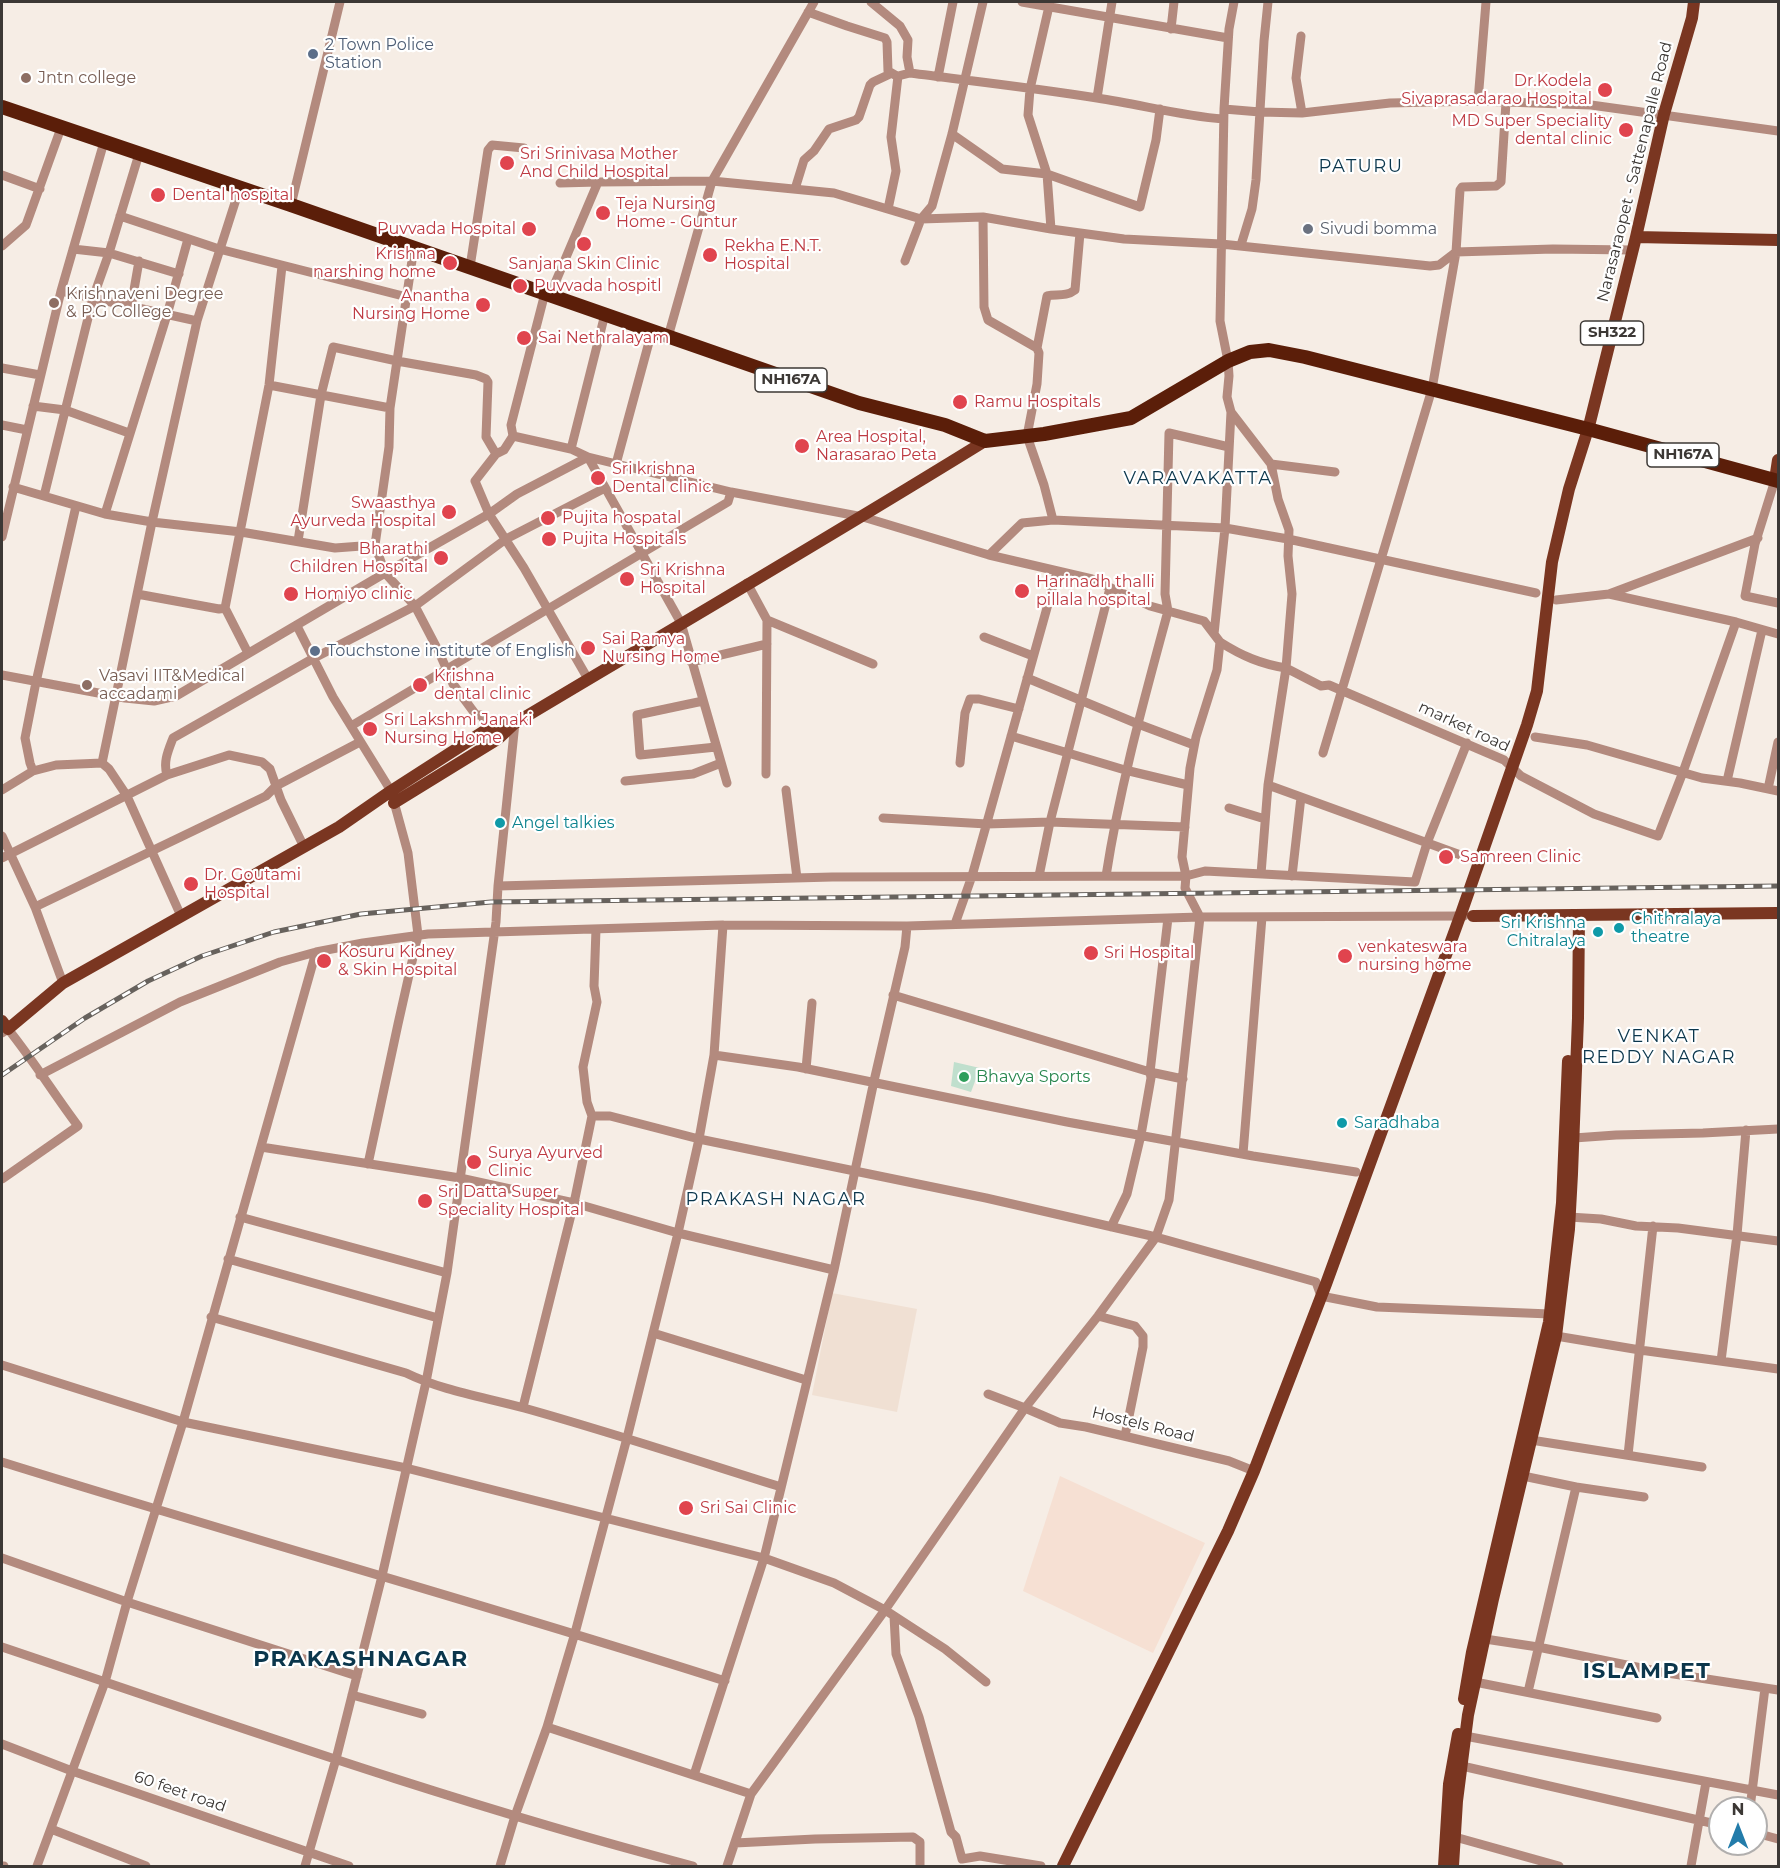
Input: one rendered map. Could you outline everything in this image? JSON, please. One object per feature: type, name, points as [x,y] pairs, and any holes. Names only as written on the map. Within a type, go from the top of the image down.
[{"type":"highway","name":"NH167A","points":[[2,107],[413,247],[859,403],[945,425],[985,441],[1131,418],[1228,361],[1250,352],[1269,350],[1588,429],[1777,481]]},
{"type":"main road","name":"Narasaraopet - Sattenapalle Road","points":[[1063,1866],[1228,1531],[1254,1471],[1462,911],[1527,725],[1537,691],[1552,562],[1569,489],[1588,429],[1664,114],[1692,18],[1694,2]]},
{"type":"main road","points":[[1636,237],[1779,240]]},
{"type":"main road","points":[[4,1028],[63,983],[498,739],[515,723],[747,583],[863,517],[985,441]]},
{"type":"main road","points":[[1777,481],[1779,460]]},
{"type":"main road","points":[[392,797],[489,728],[515,723]]},
{"type":"main road","points":[[1473,916],[1779,913]]},
{"type":"main road","points":[[1453,1866],[1462,1766],[1475,1682],[1556,1336],[1569,1217],[1574,1138],[1578,1018],[1575,915]]},
{"type":"main road","points":[[1444,1866],[1449,1784],[1472,1652],[1550,1314],[1563,1191],[1572,926],[1575,915]]},
{"type":"street","points":[[291,205],[340,2]]},
{"type":"street","points":[[668,337],[712,181],[814,2]]},
{"type":"street","points":[[872,2],[900,26],[908,40],[907,57],[910,73]]},
{"type":"street","points":[[938,77],[953,2]]},
{"type":"street","points":[[905,261],[921,219],[932,206],[952,134],[983,2]]},
{"type":"street","points":[[1022,2],[1049,4],[1109,18],[1228,39]]},
{"type":"street","points":[[1097,98],[1112,2]]},
{"type":"street","points":[[1171,29],[1174,2]]},
{"type":"street","points":[[728,1866],[751,1794],[885,1610],[1025,1408],[1098,1316],[1156,1237],[1169,1200],[1200,917],[1185,888],[1186,876],[1182,857],[1188,785],[1194,745],[1217,670],[1225,528],[1231,412],[1227,397],[1228,361],[1220,321],[1223,114],[1228,39],[1234,2]]},
{"type":"street","points":[[1241,245],[1252,209],[1256,180],[1268,2]]},
{"type":"street","points":[[1478,101],[1486,2]]},
{"type":"street","points":[[1049,4],[1030,89],[1028,115],[1047,174],[1052,229]]},
{"type":"street","points":[[808,12],[885,38],[888,71],[894,75]]},
{"type":"street","points":[[1301,36],[1296,78],[1302,113]]},
{"type":"street","points":[[795,189],[804,160],[814,151],[829,129],[859,117],[873,82],[894,75],[910,73],[1097,98],[1198,117],[1260,112],[1302,113],[1390,103],[1478,101],[1591,105],[1778,131],[1779,126]]},
{"type":"street","points":[[888,209],[896,171],[891,137],[894,75]]},
{"type":"street","points":[[1323,753],[1432,389],[1456,252],[1460,190],[1461,187],[1496,186],[1501,182],[1506,102]]},
{"type":"street","points":[[952,134],[1002,169],[1047,174],[1140,207],[1156,140],[1160,109]]},
{"type":"street","points":[[2,246],[26,225],[61,128]]},
{"type":"street","points":[[2,537],[61,291],[104,142]]},
{"type":"street","points":[[470,267],[488,150],[492,145],[524,148]]},
{"type":"street","points":[[44,496],[93,298],[109,254],[139,154]]},
{"type":"street","points":[[2,175],[40,189]]},
{"type":"street","points":[[560,183],[712,181],[834,193],[921,219],[983,217],[1124,238],[1221,243],[1430,266],[1439,265],[1456,252],[1553,249],[1632,250]]},
{"type":"street","points":[[588,679],[489,514],[475,481],[496,454],[504,450],[513,436],[511,425],[548,294],[598,182]]},
{"type":"street","points":[[102,763],[197,321],[240,188]]},
{"type":"street","points":[[120,216],[219,249],[407,297]]},
{"type":"street","points":[[983,217],[984,307],[988,320],[1038,348]]},
{"type":"street","points":[[1053,520],[1027,436],[1037,384],[1038,348],[1047,296],[1068,295],[1075,290],[1080,233]]},
{"type":"street","points":[[105,514],[167,315],[188,239]]},
{"type":"street","points":[[413,247],[390,408],[388,447],[375,545],[385,573],[415,606],[440,651],[453,684],[476,715],[481,715],[498,739]]},
{"type":"street","points":[[73,249],[140,261],[178,274]]},
{"type":"street","points":[[131,307],[140,261]]},
{"type":"street","points":[[248,653],[225,608],[268,385],[282,266]]},
{"type":"street","points":[[61,291],[197,321]]},
{"type":"street","points":[[572,448],[605,314]]},
{"type":"street","points":[[616,464],[652,331]]},
{"type":"street","points":[[298,541],[321,395],[333,347],[476,375],[486,379],[488,382],[486,437],[496,454]]},
{"type":"street","points":[[2,368],[40,375]]},
{"type":"street","points":[[268,385],[390,408]]},
{"type":"street","points":[[33,406],[65,410],[129,433]]},
{"type":"street","points":[[1231,412],[1271,464],[1278,499],[1289,530],[1288,556],[1292,594],[1286,668],[1268,785],[1261,874]]},
{"type":"street","points":[[2,425],[27,430]]},
{"type":"street","points":[[1106,876],[1125,770],[1168,610],[1165,594],[1169,433],[1229,447]]},
{"type":"street","name":"market road","points":[[513,436],[572,448],[588,457],[731,492],[863,517],[989,555],[1092,579],[1150,606],[1204,621],[1217,638],[1242,656],[1268,665],[1286,668],[1321,686],[1329,686],[1342,691],[1504,760],[1521,776],[1594,814],[1658,837],[1683,772]]},
{"type":"street","points":[[2,675],[117,697],[154,701],[176,696],[489,514],[517,494],[588,457],[681,623],[727,783]]},
{"type":"street","points":[[1271,464],[1335,472]]},
{"type":"street","points":[[1777,481],[1758,538],[1745,596],[1779,603]]},
{"type":"street","points":[[13,487],[105,514],[152,522],[241,532],[335,548],[375,545]]},
{"type":"street","points":[[167,775],[165,768],[167,753],[173,738],[314,658],[415,606],[506,540],[605,488]]},
{"type":"street","points":[[351,726],[728,502],[731,492]]},
{"type":"street","points":[[33,771],[25,738],[76,506]]},
{"type":"street","points":[[989,555],[1022,523],[1053,520],[1225,528],[1288,539],[1536,593]]},
{"type":"street","points":[[1556,600],[1609,594],[1758,538]]},
{"type":"street","points":[[955,924],[972,876],[1057,572]]},
{"type":"street","points":[[747,583],[767,620],[766,774]]},
{"type":"street","points":[[1039,876],[1050,822],[1110,588]]},
{"type":"street","points":[[137,594],[219,609],[225,608]]},
{"type":"street","points":[[1609,594],[1736,621],[1779,634]]},
{"type":"street","points":[[767,620],[873,664]]},
{"type":"street","points":[[1683,772],[1736,621]]},
{"type":"street","points":[[297,626],[392,797],[408,853],[418,935],[368,1164]]},
{"type":"street","points":[[1727,781],[1762,630]]},
{"type":"street","points":[[984,637],[1033,656]]},
{"type":"street","points":[[691,662],[766,644]]},
{"type":"street","points":[[1027,678],[1194,745]]},
{"type":"street","points":[[960,763],[965,713],[970,699],[979,699],[1018,709]]},
{"type":"street","points":[[703,701],[637,715],[640,755],[716,747]]},
{"type":"street","points":[[305,1866],[336,1759],[382,1576],[426,1382],[447,1273],[495,932],[515,723]]},
{"type":"street","points":[[1011,736],[1125,770],[1188,785]]},
{"type":"street","points":[[1535,737],[1587,745],[1702,778],[1779,791]]},
{"type":"street","points":[[35,907],[266,796],[276,786],[360,742]]},
{"type":"street","points":[[1768,789],[1779,742]]},
{"type":"street","points":[[498,886],[796,878],[1186,876],[1205,871],[1415,882],[1427,843],[1467,744]]},
{"type":"street","points":[[6,857],[167,775],[229,755],[262,762],[270,769],[281,800],[304,847]]},
{"type":"street","points":[[2,789],[33,771],[56,765],[102,763],[109,769],[127,796],[180,916]]},
{"type":"street","points":[[625,781],[693,774],[721,763]]},
{"type":"street","points":[[1268,785],[1466,857]]},
{"type":"street","points":[[786,790],[796,878]]},
{"type":"street","points":[[1292,876],[1300,796]]},
{"type":"street","points":[[1229,808],[1265,819]]},
{"type":"street","points":[[883,818],[987,824],[1050,822],[1185,826]]},
{"type":"street","points":[[2,836],[6,857],[35,907],[63,983]]},
{"type":"street","points":[[40,1075],[180,1002],[280,962],[316,952],[418,935],[723,925],[907,926],[1200,917],[1473,916]]},
{"type":"street","points":[[1243,1154],[1262,917]]},
{"type":"street","points":[[1111,1227],[1127,1194],[1141,1135],[1151,1078],[1168,918]]},
{"type":"street","points":[[500,1866],[515,1816],[547,1728],[575,1633],[678,1233],[699,1139],[714,1055],[723,925]]},
{"type":"street","points":[[694,1775],[764,1558],[834,1270],[905,947],[907,926]]},
{"type":"street","points":[[523,1407],[574,1203],[592,1116],[587,1102],[583,1067],[597,1002],[594,986],[596,929]]},
{"type":"street","points":[[37,1866],[105,1682],[127,1602],[183,1422],[316,952]]},
{"type":"street","points":[[893,995],[1150,1072],[1183,1078]]},
{"type":"street","points":[[806,1069],[812,1003]]},
{"type":"street","points":[[2,1179],[78,1126],[40,1075],[24,1049],[4,1028]]},
{"type":"street","points":[[714,1055],[806,1069],[1055,1119],[1243,1154],[1356,1172]]},
{"type":"street","points":[[592,1116],[610,1116],[699,1139],[986,1198],[1156,1237],[1316,1282],[1323,1290],[1377,1307],[1550,1314]]},
{"type":"street","points":[[1574,1138],[1779,1129]]},
{"type":"street","points":[[1721,1361],[1737,1234],[1746,1130]]},
{"type":"street","points":[[261,1147],[460,1178],[574,1203],[678,1233],[834,1270]]},
{"type":"street","points":[[240,1217],[447,1273]]},
{"type":"street","points":[[1569,1217],[1601,1219],[1636,1226],[1737,1234],[1779,1241]]},
{"type":"street","points":[[1628,1455],[1653,1226]]},
{"type":"street","points":[[228,1259],[438,1318]]},
{"type":"street","points":[[1098,1316],[1135,1326],[1143,1336],[1143,1347],[1125,1436]]},
{"type":"street","points":[[211,1317],[406,1373],[426,1382],[523,1407],[781,1486]]},
{"type":"street","points":[[653,1333],[806,1380]]},
{"type":"street","points":[[1556,1336],[1779,1369]]},
{"type":"street","points":[[2,1365],[183,1422],[406,1468],[764,1558],[834,1583],[885,1610],[945,1649],[986,1682]]},
{"type":"street","name":"Hostels Road","points":[[988,1394],[1060,1423],[1086,1426],[1229,1461],[1254,1471]]},
{"type":"street","points":[[1531,1440],[1702,1467]]},
{"type":"street","points":[[2,1462],[156,1510],[575,1633],[724,1681]]},
{"type":"street","points":[[1523,1476],[1644,1497]]},
{"type":"street","points":[[1528,1692],[1576,1487]]},
{"type":"street","points":[[2,1558],[127,1602],[357,1676]]},
{"type":"street","points":[[894,1616],[896,1654],[919,1717],[951,1832],[956,1838],[962,1859],[980,1856],[1041,1866]]},
{"type":"street","points":[[1485,1639],[1538,1647],[1661,1672],[1779,1690]]},
{"type":"street","points":[[2,1647],[336,1759],[515,1816],[693,1866]]},
{"type":"street","points":[[1475,1682],[1658,1718]]},
{"type":"street","points":[[1751,1796],[1765,1688]]},
{"type":"street","points":[[352,1695],[422,1714]]},
{"type":"street","points":[[547,1728],[751,1794]]},
{"type":"street","points":[[1466,1736],[1779,1795]]},
{"type":"street","name":"60 feet road","points":[[2,1744],[72,1771],[349,1866]]},
{"type":"street","points":[[1462,1766],[1708,1823]]},
{"type":"street","points":[[1691,1866],[1706,1782]]},
{"type":"street","points":[[51,1828],[146,1866]]},
{"type":"street","points":[[735,1843],[913,1837],[921,1842],[920,1866]]},
{"type":"street","points":[[1455,1837],[1559,1866]]},
{"type":"shaded area","points":[[832,1293],[917,1309],[897,1412],[812,1395]]},
{"type":"shaded area","points":[[1060,1476],[1205,1543],[1153,1653],[1023,1591]]},
{"type":"green space","name":"Bhavya Sports","points":[[954,1062],[980,1068],[971,1092],[951,1086]]},
{"type":"railway","points":[[2,1075],[85,1018],[148,981],[202,956],[274,932],[361,914],[491,902],[1778,886]]},
{"type":"place","name":"2 Town Police Station","points":[[313,54]]},
{"type":"place","name":"Jntn college","points":[[26,78]]},
{"type":"place","name":"Dr.Kodela Sivaprasadarao Hospital","points":[[1605,90]]},
{"type":"place","name":"MD Super Speciality dental clinic","points":[[1626,130]]},
{"type":"place","name":"Sri Srinivasa Mother And Child Hospital","points":[[507,163]]},
{"type":"place","name":"Dental hospital","points":[[158,195]]},
{"type":"place","name":"Teja Nursing Home - Guntur","points":[[603,213]]},
{"type":"place","name":"Puvvada Hospital","points":[[529,229]]},
{"type":"place","name":"Sivudi bomma","points":[[1308,229]]},
{"type":"place","name":"Sanjana Skin Clinic","points":[[584,244]]},
{"type":"place","name":"Rekha E.N.T. Hospital","points":[[710,255]]},
{"type":"place","name":"Krishna narshing home","points":[[450,263]]},
{"type":"place","name":"Puvvada hospitl","points":[[520,286]]},
{"type":"place","name":"Krishnaveni Degree & P.G College","points":[[54,303]]},
{"type":"place","name":"Anantha Nursing Home","points":[[483,305]]},
{"type":"place","name":"Sai Nethralayam","points":[[524,338]]},
{"type":"place","name":"Ramu Hospitals","points":[[960,402]]},
{"type":"place","name":"Area Hospital, Narasarao Peta","points":[[802,446]]},
{"type":"place","name":"Sri krishna Dental clinic","points":[[598,478]]},
{"type":"place","name":"Swaasthya Ayurveda Hospital","points":[[449,512]]},
{"type":"place","name":"Pujita hospatal","points":[[548,518]]},
{"type":"place","name":"Pujita Hospitals","points":[[549,539]]},
{"type":"place","name":"Bharathi Children Hospital","points":[[441,558]]},
{"type":"place","name":"Sri Krishna Hospital","points":[[627,579]]},
{"type":"place","name":"Harinadh thalli pillala hospital","points":[[1022,591]]},
{"type":"place","name":"Homiyo clinic","points":[[291,594]]},
{"type":"place","name":"Sai Ramya Nursing Home","points":[[588,648]]},
{"type":"place","name":"Touchstone institute of English","points":[[315,651]]},
{"type":"place","name":"Vasavi IIT&Medical accadami","points":[[87,685]]},
{"type":"place","name":"Krishna dental clinic","points":[[420,685]]},
{"type":"place","name":"Sri Lakshmi Janaki Nursing Home","points":[[370,729]]},
{"type":"place","name":"Angel talkies","points":[[500,823]]},
{"type":"place","name":"Samreen Clinic","points":[[1446,857]]},
{"type":"place","name":"Dr. Goutami Hospital","points":[[191,884]]},
{"type":"place","name":"Chithralaya theatre","points":[[1619,928]]},
{"type":"place","name":"Sri Krishna Chitralaya","points":[[1598,932]]},
{"type":"place","name":"Sri Hospital","points":[[1091,953]]},
{"type":"place","name":"venkateswara nursing home","points":[[1345,956]]},
{"type":"place","name":"Kosuru Kidney & Skin Hospital","points":[[324,961]]},
{"type":"place","name":"Bhavya Sports","points":[[964,1077]]},
{"type":"place","name":"Saradhaba","points":[[1342,1123]]},
{"type":"place","name":"Surya Ayurved Clinic","points":[[474,1162]]},
{"type":"place","name":"Sri Datta Super Speciality Hospital","points":[[425,1201]]},
{"type":"place","name":"Sri Sai Clinic","points":[[686,1508]]},
{"type":"district","name":"PATURU","points":[[1361,167]]},
{"type":"district","name":"VARAVAKATTA","points":[[1198,479]]},
{"type":"district","name":"VENKAT REDDY NAGAR","points":[[1659,1047]]},
{"type":"district","name":"PRAKASH NAGAR","points":[[776,1200]]},
{"type":"district","name":"PRAKASHNAGAR","points":[[361,1660]]},
{"type":"district","name":"ISLAMPET","points":[[1647,1672]]}]
